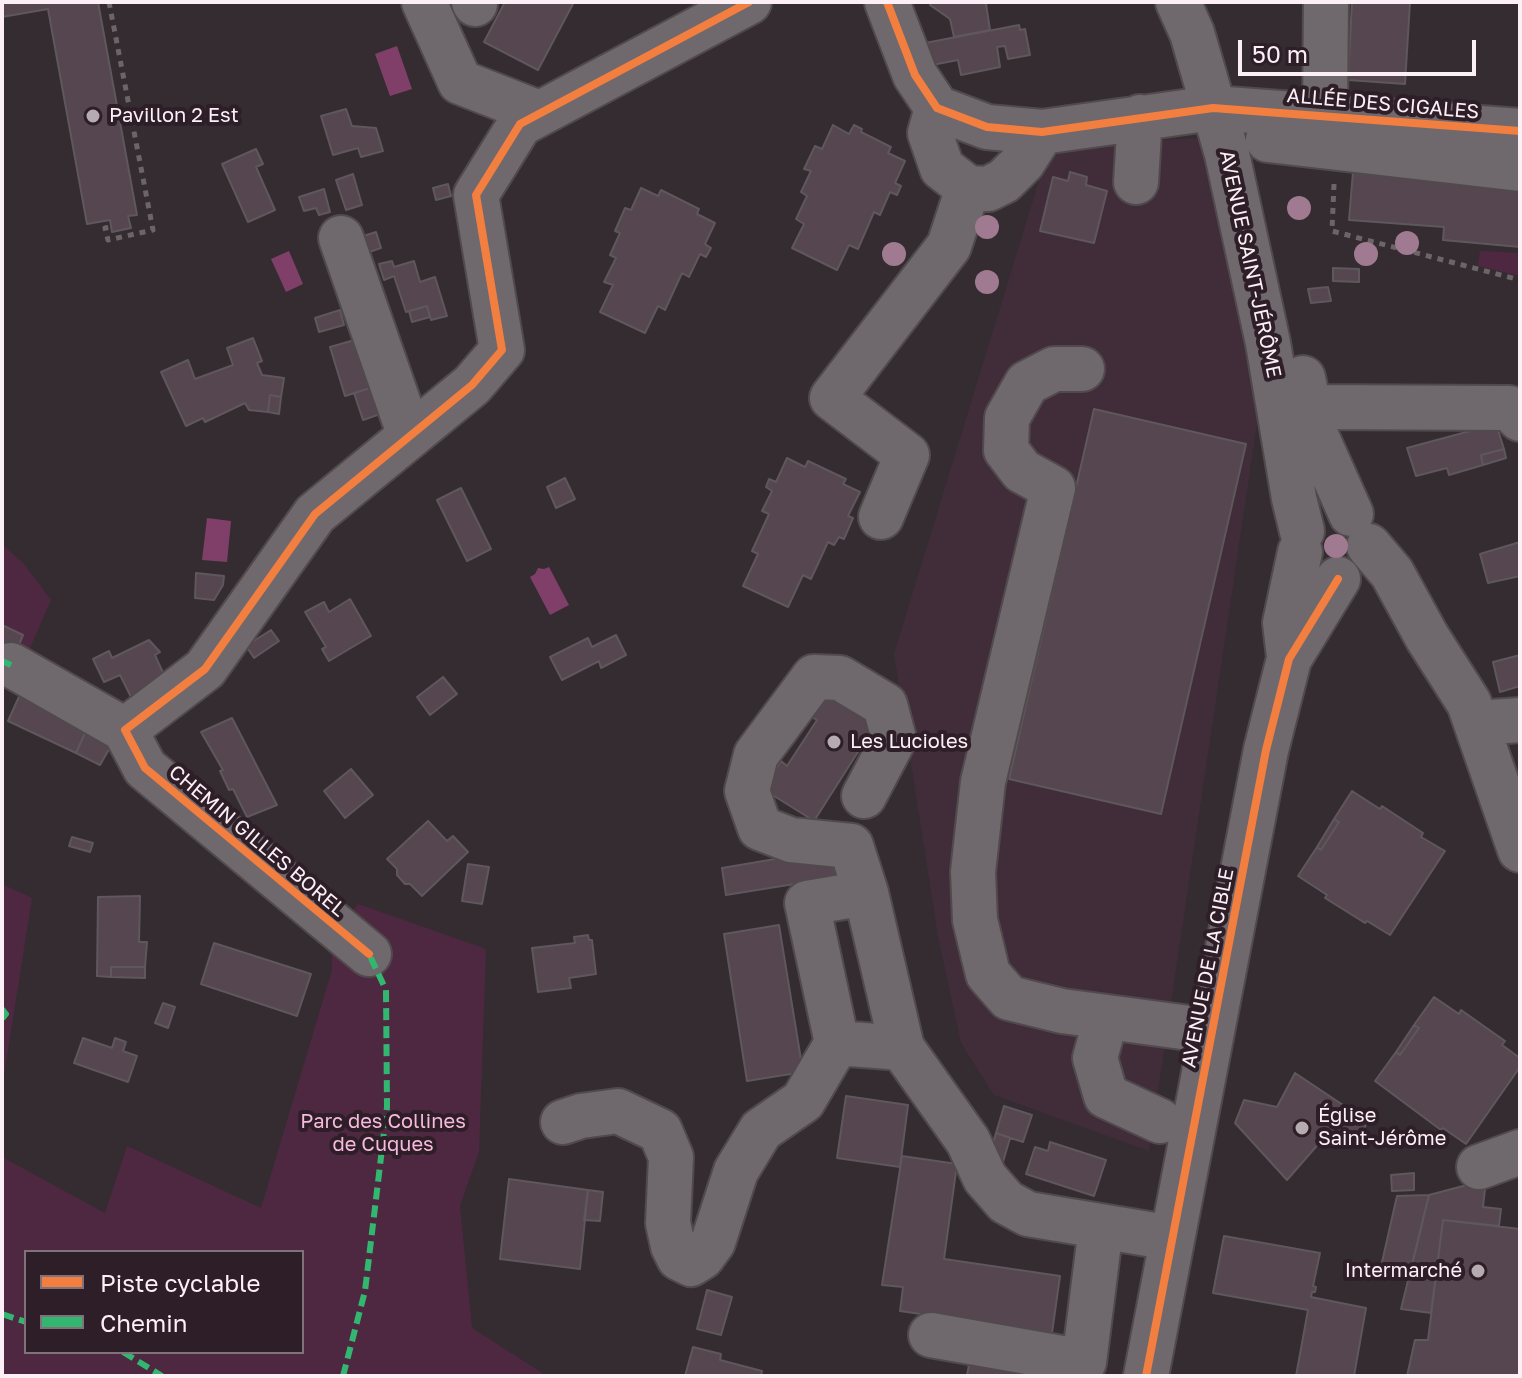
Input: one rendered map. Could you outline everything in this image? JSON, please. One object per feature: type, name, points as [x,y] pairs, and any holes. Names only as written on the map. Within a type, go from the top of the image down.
[{"type":"street","points":[[424,2],[460,82],[539,113]]},
{"type":"street","points":[[11,665],[125,730],[205,669],[315,514],[472,385],[502,350],[476,195],[520,124],[749,2]]},
{"type":"street","points":[[887,2],[915,75],[937,108],[987,127],[1042,132],[1140,117],[1237,118]]},
{"type":"street","name":"AVENUE SAINT-JÉRÔME","points":[[1178,2],[1237,118],[1227,154],[1268,343],[1301,541]]},
{"type":"street","name":"AVENUE SAINT-JÉRÔME","points":[[1208,2],[1314,431],[1352,554]]},
{"type":"street","points":[[1326,2],[1331,131],[1520,169]]},
{"type":"street","points":[[937,108],[930,133],[942,168],[968,188],[988,189],[1004,181],[1023,162],[1042,132]]},
{"type":"street","points":[[1136,182],[1140,117]]},
{"type":"street","name":"ALLÉE DES CIGALES","points":[[1237,118],[1331,131],[1520,131]]},
{"type":"street","points":[[881,517],[907,455],[832,398],[949,246],[968,188]]},
{"type":"street","points":[[341,238],[410,436]]},
{"type":"street","points":[[1082,369],[1054,369],[1027,383],[1007,418],[1006,450],[1022,471],[1053,488],[983,782],[975,834],[975,920],[988,974],[1009,998],[1062,1011],[1212,1031]]},
{"type":"street","points":[[1309,407],[1509,408],[1520,419]]},
{"type":"street","points":[[1352,554],[1318,576],[1310,570],[1301,541],[1309,521],[1329,510],[1352,554],[1385,598],[1427,637],[1469,703],[1520,850]]},
{"type":"street","name":"AVENUE DE LA CIBLE","points":[[1289,659],[1285,623],[1301,541]]},
{"type":"street","name":"AVENUE DE LA CIBLE","points":[[1146,1376],[1266,750],[1289,659],[1352,554]]},
{"type":"street","points":[[864,796],[894,739],[885,705],[840,678],[814,677],[756,755],[747,791],[760,828],[791,840],[851,846],[866,893],[902,1048],[968,1141],[985,1178],[1006,1202],[1028,1214],[1172,1238]]},
{"type":"street","points":[[1476,723],[1520,720]]},
{"type":"street","name":"CHEMIN GILLES BOREL","points":[[125,730],[145,768],[369,954]]},
{"type":"street","points":[[563,1122],[618,1111],[660,1131],[671,1157],[668,1223],[673,1246],[679,1258],[691,1264],[702,1257],[713,1242],[736,1171],[761,1130],[803,1101],[837,1043],[807,903],[866,893]]},
{"type":"street","points":[[1120,1020],[1095,1058],[1106,1096],[1160,1121]]},
{"type":"street","points":[[837,1043],[902,1048]]},
{"type":"street","points":[[1479,1167],[1520,1152]]},
{"type":"street","points":[[931,1335],[1084,1362],[1101,1227]]},
{"type":"path","points":[[109,2],[153,230],[108,240],[105,228],[111,227]]},
{"type":"path","points":[[1331,131],[1332,231],[1520,280]]},
{"type":"shaded area","points":[[397,46],[412,89],[390,96],[375,54]]},
{"type":"shaded area","points":[[1197,138],[1215,173],[1260,403],[1149,1151],[994,1095],[961,1043],[938,936],[894,654],[1050,145]]},
{"type":"shaded area","points":[[289,251],[303,284],[286,292],[271,259]]},
{"type":"shaded area","points":[[207,518],[231,521],[227,562],[202,560]]},
{"type":"shaded area","points":[[549,567],[569,605],[550,615],[530,577],[538,568]]},
{"type":"green space","points":[[1480,251],[1520,253],[1520,276],[1478,266]]},
{"type":"green space","points":[[2,544],[24,564],[51,600],[26,657],[2,680]]},
{"type":"green space","points":[[2,884],[32,898],[2,1088]]},
{"type":"green space","name":"Parc des Collines de Cuques","points":[[358,904],[486,949],[479,1151],[460,1206],[472,1328],[547,1376],[2,1376],[2,1157],[105,1213],[127,1146],[261,1208],[332,970],[331,940]]},
{"type":"building","name":"Pavillon 2 Est","points":[[2,2],[98,2],[137,215],[128,216],[131,228],[112,232],[110,220],[87,224],[48,9],[2,17]]},
{"type":"building","points":[[505,2],[574,2],[538,70],[484,42]]},
{"type":"building","points":[[932,2],[982,2],[986,4],[990,30],[954,37],[950,19],[930,5]]},
{"type":"building","points":[[1352,2],[1410,2],[1405,84],[1348,80]]},
{"type":"building","points":[[1019,25],[1020,30],[1025,29],[1030,55],[1008,59],[1005,46],[997,47],[1000,67],[961,75],[958,60],[932,65],[920,44]]},
{"type":"building","points":[[346,109],[352,126],[376,128],[383,151],[361,157],[358,148],[333,155],[321,116]]},
{"type":"building","points":[[833,125],[849,134],[854,125],[862,129],[861,132],[891,147],[888,153],[905,161],[895,183],[901,186],[897,195],[890,192],[880,215],[874,212],[858,249],[849,245],[837,270],[792,248],[804,224],[796,219],[807,196],[801,192],[811,171],[804,169],[815,146],[822,149]]},
{"type":"building","points":[[256,149],[263,164],[256,167],[275,210],[248,222],[222,164]]},
{"type":"building","points":[[1354,160],[1520,188],[1520,247],[1443,240],[1444,227],[1349,220]]},
{"type":"building","points":[[1070,172],[1087,177],[1086,185],[1107,191],[1094,243],[1040,231],[1053,177],[1068,181]]},
{"type":"building","points":[[353,174],[362,205],[346,210],[336,180]]},
{"type":"building","points":[[448,184],[451,196],[436,200],[433,188]]},
{"type":"building","points":[[641,188],[658,196],[661,190],[699,209],[697,214],[715,223],[705,244],[711,248],[706,257],[700,254],[689,277],[682,273],[665,310],[658,306],[645,333],[600,312],[613,285],[604,282],[616,258],[610,255],[620,233],[615,231],[625,208],[631,210]]},
{"type":"building","points":[[324,189],[330,212],[319,215],[316,208],[304,211],[299,197]]},
{"type":"building","points":[[376,232],[381,248],[363,254],[357,238]]},
{"type":"building","points":[[392,261],[394,267],[414,261],[420,282],[435,277],[447,316],[431,320],[427,306],[406,312],[394,276],[384,280],[379,264]]},
{"type":"building","points":[[1333,268],[1359,269],[1359,282],[1333,281]]},
{"type":"building","points":[[1328,287],[1331,301],[1311,303],[1308,289]]},
{"type":"building","points":[[427,306],[430,317],[412,322],[409,311]]},
{"type":"building","points":[[340,310],[344,325],[319,332],[315,318]]},
{"type":"building","points":[[365,337],[380,385],[345,396],[330,347]]},
{"type":"building","points":[[253,338],[262,361],[257,363],[262,375],[284,378],[281,397],[270,395],[268,412],[249,410],[245,403],[205,422],[203,418],[186,426],[161,372],[188,360],[195,379],[233,365],[227,348]]},
{"type":"building","points":[[374,387],[383,413],[363,420],[354,393]]},
{"type":"building","points":[[270,395],[281,397],[279,414],[268,412]]},
{"type":"building","points":[[1094,409],[1246,444],[1161,814],[1009,779]]},
{"type":"building","points":[[1496,424],[1504,449],[1481,455],[1483,465],[1449,475],[1447,468],[1416,476],[1407,448]]},
{"type":"building","points":[[1504,449],[1506,458],[1483,465],[1481,455]]},
{"type":"building","points":[[787,458],[805,467],[808,461],[846,479],[843,484],[860,492],[848,516],[853,518],[844,539],[839,537],[834,545],[828,542],[811,579],[803,575],[788,607],[743,586],[758,554],[752,551],[769,514],[762,511],[772,491],[766,487],[769,479],[776,482]]},
{"type":"building","points":[[565,478],[575,499],[556,508],[547,487]]},
{"type":"building","points":[[461,488],[491,549],[467,561],[437,500]]},
{"type":"building","points":[[1520,542],[1520,576],[1488,583],[1480,554]]},
{"type":"building","points":[[196,573],[224,576],[223,585],[214,600],[195,598]]},
{"type":"building","points":[[350,599],[371,636],[329,661],[322,649],[326,647],[305,612],[324,602],[329,612]]},
{"type":"building","points":[[2,625],[23,635],[16,652],[2,645]]},
{"type":"building","points":[[271,630],[279,641],[254,658],[246,646]]},
{"type":"building","points":[[616,635],[626,655],[601,668],[599,661],[562,680],[550,657],[588,638],[592,647]]},
{"type":"building","points":[[149,640],[160,652],[155,655],[168,684],[133,701],[120,675],[104,682],[93,659],[109,651],[112,658]]},
{"type":"building","points":[[1520,655],[1520,686],[1500,692],[1493,662]]},
{"type":"building","points":[[443,677],[457,694],[430,715],[417,697]]},
{"type":"building","points":[[22,690],[90,722],[76,753],[8,721]]},
{"type":"building","name":"Les Lucioles","points":[[827,690],[877,722],[814,821],[763,789],[781,761],[787,766],[817,720],[810,716]]},
{"type":"building","points":[[232,718],[277,805],[247,817],[233,789],[229,790],[220,771],[223,770],[201,732]]},
{"type":"building","points":[[90,722],[112,744],[100,765],[76,753]]},
{"type":"building","points":[[351,769],[373,795],[345,818],[324,791]]},
{"type":"building","points":[[1352,791],[1380,809],[1382,806],[1423,833],[1421,837],[1445,851],[1390,935],[1325,898],[1327,895],[1298,876],[1317,847],[1321,850],[1339,822],[1334,819]]},
{"type":"building","points":[[1334,819],[1339,822],[1321,850],[1317,847]]},
{"type":"building","points":[[428,821],[447,841],[453,836],[468,852],[422,896],[410,884],[405,884],[387,859]]},
{"type":"building","points":[[72,837],[93,843],[90,852],[69,846]]},
{"type":"building","points":[[834,849],[838,877],[726,895],[722,868]]},
{"type":"building","points":[[468,864],[489,867],[482,904],[462,901]]},
{"type":"building","points":[[140,896],[139,942],[147,942],[145,967],[111,967],[111,977],[97,976],[98,897]]},
{"type":"building","points":[[779,925],[803,1072],[747,1081],[724,934]]},
{"type":"building","points":[[588,935],[592,940],[596,974],[569,978],[571,988],[538,992],[532,948],[575,943],[574,937]]},
{"type":"building","points":[[214,943],[311,974],[297,1016],[201,984]]},
{"type":"building","points":[[111,967],[145,967],[145,978],[111,977]]},
{"type":"building","points":[[1434,997],[1459,1014],[1461,1010],[1505,1041],[1502,1045],[1520,1058],[1520,1067],[1466,1144],[1443,1128],[1441,1130],[1375,1081],[1396,1052],[1400,1055],[1419,1028],[1414,1025]]},
{"type":"building","points":[[163,1003],[175,1007],[168,1028],[155,1023]]},
{"type":"building","points":[[1414,1025],[1419,1028],[1400,1055],[1396,1052]]},
{"type":"building","points":[[83,1038],[112,1048],[115,1038],[126,1042],[123,1051],[137,1056],[128,1082],[74,1063]]},
{"type":"building","name":"Église Saint-Jérôme","points":[[1295,1073],[1367,1121],[1362,1136],[1328,1133],[1287,1180],[1235,1123],[1244,1100],[1277,1107]]},
{"type":"building","points":[[846,1096],[908,1105],[900,1167],[837,1158]]},
{"type":"building","points":[[1004,1106],[1032,1115],[1023,1142],[996,1133]]},
{"type":"building","points":[[996,1133],[1010,1138],[1003,1162],[991,1150]]},
{"type":"building","points":[[1050,1142],[1106,1160],[1094,1196],[1026,1174],[1035,1147],[1048,1151]]},
{"type":"building","points":[[902,1156],[957,1164],[944,1259],[1060,1276],[1052,1333],[900,1311],[903,1287],[882,1285]]},
{"type":"building","points":[[1414,1173],[1414,1190],[1392,1191],[1391,1175]]},
{"type":"building","points":[[509,1179],[588,1190],[580,1269],[500,1259]]},
{"type":"building","points":[[1486,1180],[1483,1207],[1501,1209],[1499,1226],[1443,1220],[1431,1313],[1401,1309],[1429,1195]]},
{"type":"building","points":[[588,1190],[603,1192],[600,1221],[584,1220]]},
{"type":"building","points":[[1429,1195],[1409,1278],[1380,1271],[1397,1196]]},
{"type":"building","name":"Intermarché","points":[[1443,1220],[1520,1229],[1520,1376],[1407,1376],[1415,1340],[1428,1340]]},
{"type":"building","points":[[1224,1236],[1320,1253],[1313,1286],[1316,1287],[1315,1292],[1311,1297],[1366,1308],[1354,1376],[1296,1376],[1308,1310],[1213,1293]]},
{"type":"building","points":[[707,1290],[732,1297],[721,1335],[697,1329]]},
{"type":"building","points":[[693,1347],[721,1354],[720,1360],[762,1371],[761,1376],[685,1376]]},
{"type":"building","points":[[972,1350],[1095,1376],[970,1376],[967,1375]]},
{"type":"marked path","points":[[2,661],[11,665]]},
{"type":"marked path","points":[[343,1376],[365,1291],[387,1107],[386,990],[369,954]]},
{"type":"marked path","points":[[2,1009],[6,1014],[2,1019]]},
{"type":"marked path","points":[[2,1314],[24,1321]]},
{"type":"marked path","points":[[126,1354],[162,1376]]},
{"type":"cycle path","points":[[369,954],[145,768],[125,730],[205,669],[315,514],[472,385],[502,350],[476,195],[520,124],[749,2]]},
{"type":"cycle path","points":[[887,2],[915,75],[937,108],[987,127],[1042,132],[1213,108],[1520,131]]},
{"type":"cycle path","points":[[1146,1376],[1266,750],[1289,659],[1338,579]]},
{"type":"place","name":"Pavillon 2 Est","points":[[93,116]]},
{"type":"place","name":"Les Lucioles","points":[[834,742]]},
{"type":"place","name":"Église Saint-Jérôme","points":[[1302,1128]]},
{"type":"place","name":"Intermarché","points":[[1478,1271]]}]
